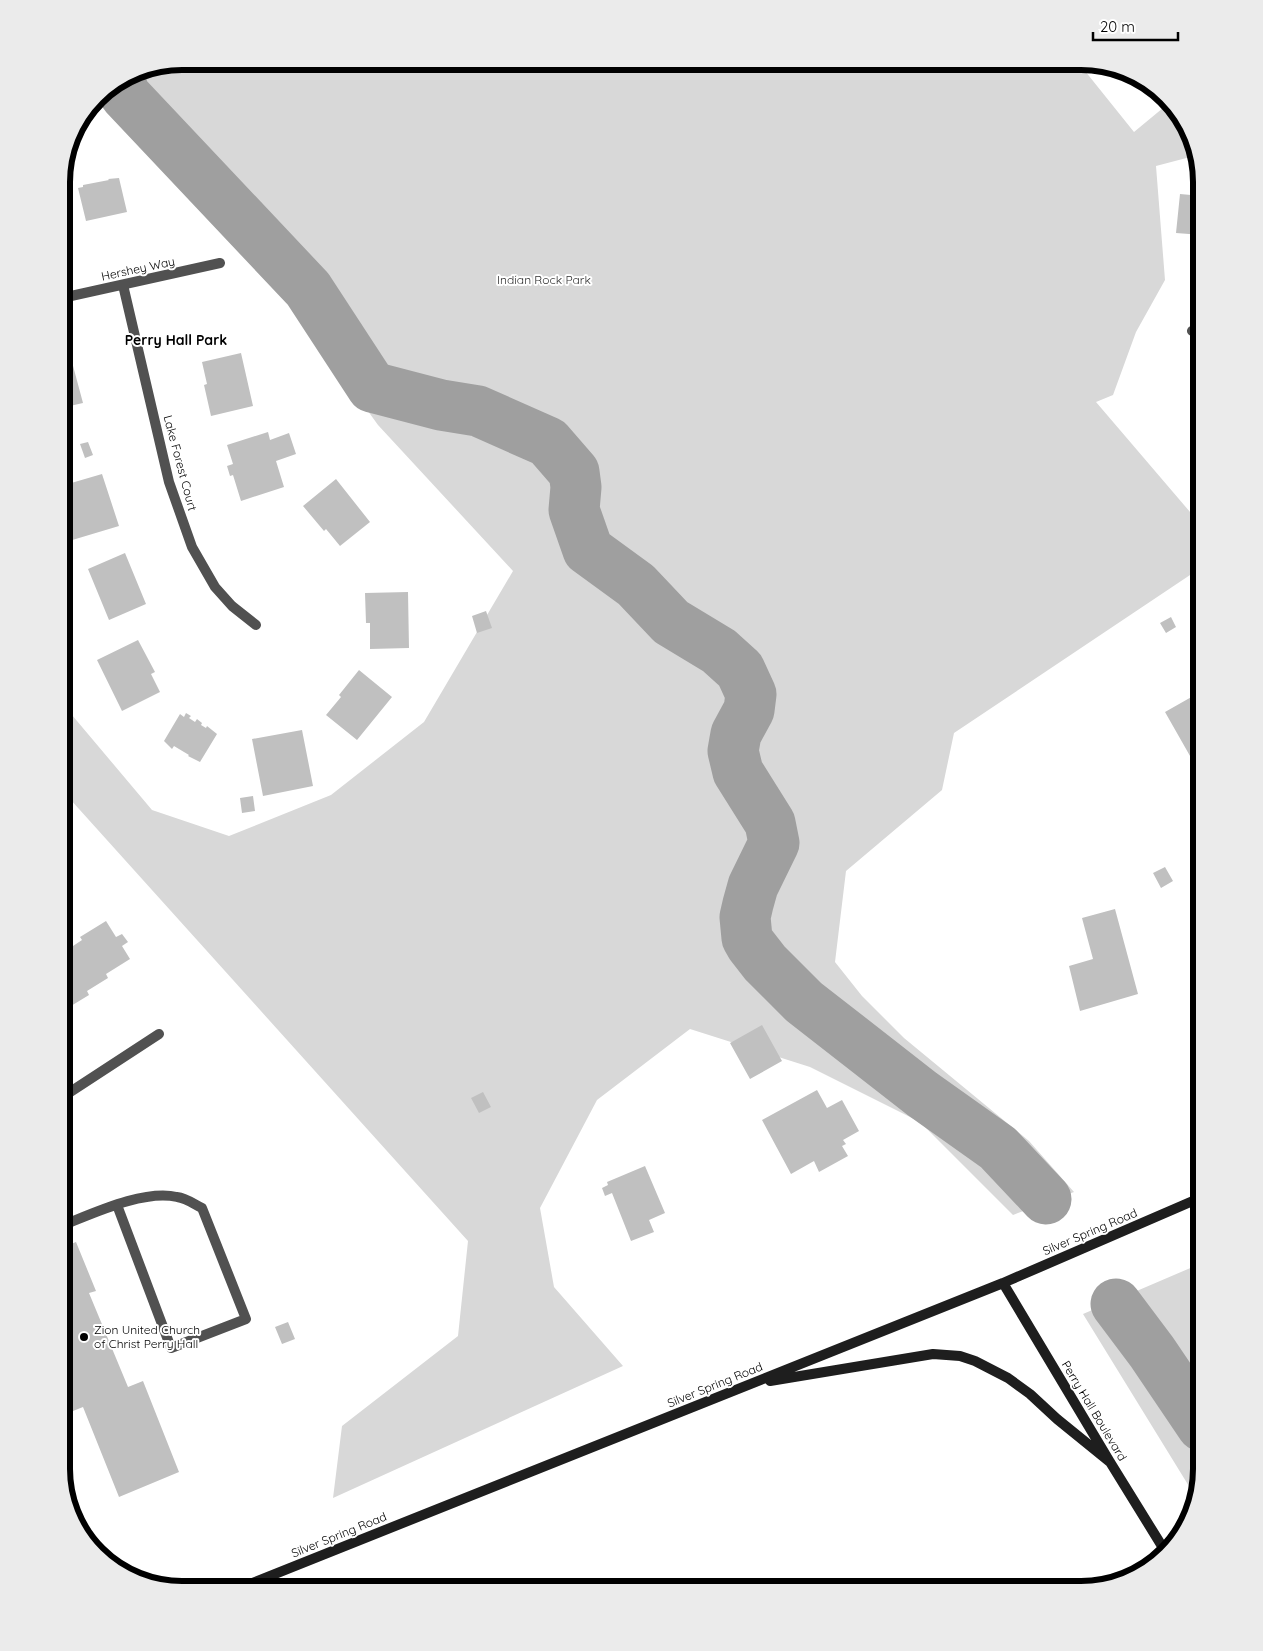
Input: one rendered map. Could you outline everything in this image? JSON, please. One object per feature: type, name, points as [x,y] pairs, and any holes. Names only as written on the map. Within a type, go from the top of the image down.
[{"type":"main road","name":"Silver Spring Road","points":[[258,1581],[1003,1283],[1193,1201]]},
{"type":"main road","name":"Perry Hall Boulevard","points":[[1003,1283],[1162,1546]]},
{"type":"main road","points":[[752,1384],[933,1354],[960,1356],[975,1361],[1008,1378],[1030,1394],[1057,1419],[1110,1462]]},
{"type":"street","name":"Hershey Way","points":[[70,296],[220,263]]},
{"type":"street","name":"Lake Forest Court","points":[[123,285],[169,482],[192,547],[215,587],[232,606],[256,625]]},
{"type":"street","points":[[70,1092],[159,1034]]},
{"type":"street","points":[[70,1223],[116,1205],[154,1195],[177,1196],[202,1208],[246,1319],[171,1348],[116,1205]]},
{"type":"green space","name":"Indian Rock Park","points":[[182,70],[1084,70],[1134,132],[1165,108],[1181,133],[1190,157],[1156,166],[1165,280],[1136,332],[1113,395],[1096,402],[1193,515],[1193,573],[954,733],[942,790],[846,871],[835,962],[862,996],[904,1038],[1029,1141],[1074,1192],[1013,1215],[920,1122],[810,1067],[690,1029],[597,1100],[540,1208],[554,1287],[623,1366],[333,1498],[342,1426],[458,1336],[468,1241],[70,799],[70,713],[152,810],[229,836],[331,795],[424,722],[513,571],[378,425],[175,143],[140,79],[153,74]]},
{"type":"green space","points":[[1193,1267],[1193,1469],[1191,1489],[1083,1314]]},
{"type":"building","points":[[119,178],[127,212],[86,221],[78,188],[83,187],[83,185]]},
{"type":"building","points":[[1180,194],[1193,195],[1193,234],[1176,233]]},
{"type":"building","points":[[241,353],[253,406],[211,416],[204,385],[207,384],[202,362]]},
{"type":"building","points":[[70,362],[72,362],[83,403],[70,406]]},
{"type":"building","points":[[268,432],[270,440],[289,433],[296,454],[276,461],[284,487],[241,501],[233,475],[230,476],[227,466],[233,464],[227,445]]},
{"type":"building","points":[[88,442],[93,455],[85,458],[80,444]]},
{"type":"building","points":[[102,474],[119,526],[70,541],[70,483]]},
{"type":"building","points":[[336,479],[370,522],[340,546],[326,529],[324,531],[303,506]]},
{"type":"building","points":[[125,553],[146,604],[109,620],[88,569]]},
{"type":"building","points":[[408,592],[409,648],[370,649],[370,623],[366,623],[365,593]]},
{"type":"building","points":[[486,611],[492,628],[477,633],[472,616]]},
{"type":"building","points":[[1171,617],[1176,627],[1166,633],[1160,623]]},
{"type":"building","points":[[138,640],[155,672],[151,674],[160,692],[122,711],[97,660]]},
{"type":"building","points":[[359,670],[392,697],[357,740],[326,715]]},
{"type":"building","points":[[1193,696],[1193,761],[1165,712]]},
{"type":"building","points":[[186,713],[191,716],[189,718],[195,722],[197,719],[202,723],[201,725],[206,728],[207,726],[217,734],[200,762],[174,746],[172,749],[164,741],[180,714],[184,717]]},
{"type":"building","points":[[302,730],[313,786],[263,796],[252,739]]},
{"type":"building","points":[[253,796],[255,811],[242,813],[240,798]]},
{"type":"building","points":[[1165,867],[1173,881],[1161,888],[1153,873]]},
{"type":"building","points":[[1115,909],[1138,994],[1080,1011],[1069,966],[1093,959],[1082,918]]},
{"type":"building","points":[[106,921],[116,937],[122,934],[128,942],[122,946],[130,959],[106,974],[108,978],[87,991],[89,995],[70,1007],[70,948],[82,940],[80,937]]},
{"type":"building","points":[[762,1025],[782,1061],[750,1079],[730,1043]]},
{"type":"building","points":[[817,1090],[827,1108],[842,1100],[859,1131],[843,1140],[846,1144],[842,1146],[848,1156],[819,1172],[814,1161],[791,1174],[762,1120]]},
{"type":"building","points":[[483,1092],[491,1107],[479,1113],[471,1098]]},
{"type":"building","points":[[645,1166],[665,1213],[649,1220],[654,1232],[631,1241],[612,1193],[605,1196],[602,1188],[608,1185],[607,1182]]},
{"type":"building","name":"Zion United Church of Christ Perry Hall","points":[[76,1242],[96,1291],[89,1293],[128,1387],[143,1381],[179,1472],[119,1497],[83,1407],[70,1412],[70,1244]]},
{"type":"building","points":[[288,1322],[295,1339],[282,1344],[275,1327]]},
{"type":"waterway","points":[[122,87],[125,95],[308,289],[372,387],[441,405],[478,411],[548,442],[574,472],[576,487],[574,510],[588,550],[636,585],[671,622],[719,651],[740,670],[751,694],[749,710],[736,734],[733,751],[738,772],[770,823],[774,843],[753,886],[745,917],[747,938],[751,945],[765,963],[804,1002],[922,1094],[998,1148],[1046,1199]]},
{"type":"waterway","points":[[117,92],[125,95]]},
{"type":"waterway","points":[[1116,1304],[1152,1352],[1193,1413]]},
{"type":"place","name":"Zion United Church of Christ Perry Hall","points":[[84,1337]]},
{"type":"district","name":"Perry Hall Park","points":[[176,340]]}]
